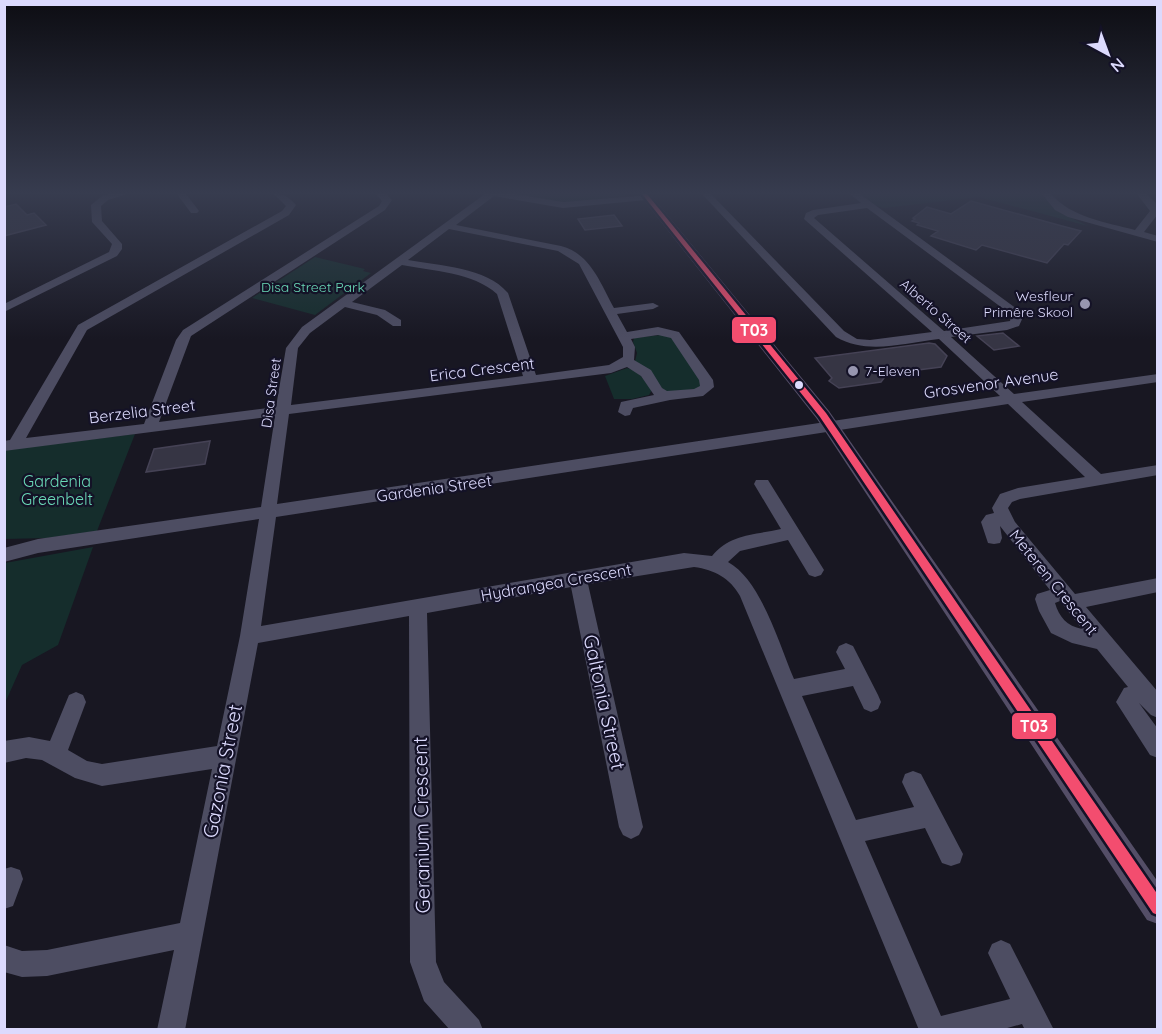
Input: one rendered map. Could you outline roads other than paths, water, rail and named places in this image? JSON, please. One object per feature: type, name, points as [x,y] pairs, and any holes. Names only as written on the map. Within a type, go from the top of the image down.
[{"type":"main road","points":[[682,242],[830,426],[1158,909]]},
{"type":"street","points":[[4,309],[113,254],[117,249],[115,242]]},
{"type":"street","points":[[10,445],[80,331],[90,323],[234,242]]},
{"type":"street","points":[[150,428],[182,340],[187,333],[329,242]]},
{"type":"street","name":"Disa Street","points":[[267,512],[285,411],[291,354],[295,343],[306,330],[426,242]]},
{"type":"street","points":[[521,242],[573,254],[583,262],[630,351],[626,361],[646,373],[657,391],[668,396]]},
{"type":"street","points":[[753,242],[844,337],[854,342],[870,344],[1007,326],[1015,323],[1017,317],[1013,311],[920,242]]},
{"type":"street","name":"Alberto Street","points":[[836,242],[942,334],[1011,399]]},
{"type":"street","points":[[400,261],[478,279],[497,287],[531,380]]},
{"type":"street","points":[[343,303],[388,315],[397,323]]},
{"type":"street","points":[[610,312],[653,306]]},
{"type":"street","points":[[623,336],[663,331],[672,333],[679,339],[707,384],[705,389],[698,393],[631,402],[626,405],[625,412]]},
{"type":"street","name":"Erica Crescent","points":[[285,411],[611,369],[626,361]]},
{"type":"street","name":"Grosvenor Avenue","points":[[830,426],[1158,378]]},
{"type":"street","points":[[1011,399],[1098,480]]},
{"type":"street","name":"Berzelia Street","points":[[10,445],[285,411]]},
{"type":"street","name":"Gardenia Street","points":[[4,555],[38,546],[737,442],[830,426]]},
{"type":"street","name":"Meteren Crescent","points":[[1151,700],[1003,519],[1001,505],[1011,495],[1158,470]]},
{"type":"street","points":[[762,484],[815,570]]},
{"type":"street","name":"Gazonia Street","points":[[171,1029],[250,636],[267,512]]},
{"type":"street","points":[[994,538],[989,522],[1003,519]]},
{"type":"street","points":[[716,564],[728,549],[736,545],[792,533]]},
{"type":"street","name":"Gardenia Street","points":[[4,545],[38,546]]},
{"type":"street","name":"Hydrangea Crescent","points":[[250,636],[684,560],[705,561],[733,573],[745,587],[933,1029]]},
{"type":"street","name":"Galtonia Street","points":[[578,578],[632,827]]},
{"type":"street","points":[[1102,640],[1072,636],[1059,630],[1044,599],[1158,585]]},
{"type":"street","name":"Geranium Crescent","points":[[418,606],[423,962],[434,990],[469,1029]]},
{"type":"street","points":[[846,652],[871,702]]},
{"type":"street","points":[[788,688],[858,676]]},
{"type":"street","points":[[1151,700],[1131,695],[1126,702],[1158,748]]},
{"type":"street","points":[[55,755],[76,702]]},
{"type":"street","points":[[4,752],[33,748],[55,755],[86,773],[102,775],[225,756]]},
{"type":"street","points":[[913,782],[951,854]]},
{"type":"street","points":[[849,833],[931,815]]},
{"type":"street","points":[[4,958],[22,964],[47,963],[189,934]]},
{"type":"street","points":[[943,1029],[1035,1019],[1001,953]]},
{"type":"place","name":"Wesfleur Primêre Skool","points":[[1085,304]]},
{"type":"place","name":"7-Eleven","points":[[853,371]]},
{"type":"park label","name":"Disa Street Park","points":[[313,287]]},
{"type":"park label","name":"Gardenia Greenbelt","points":[[57,490]]}]
